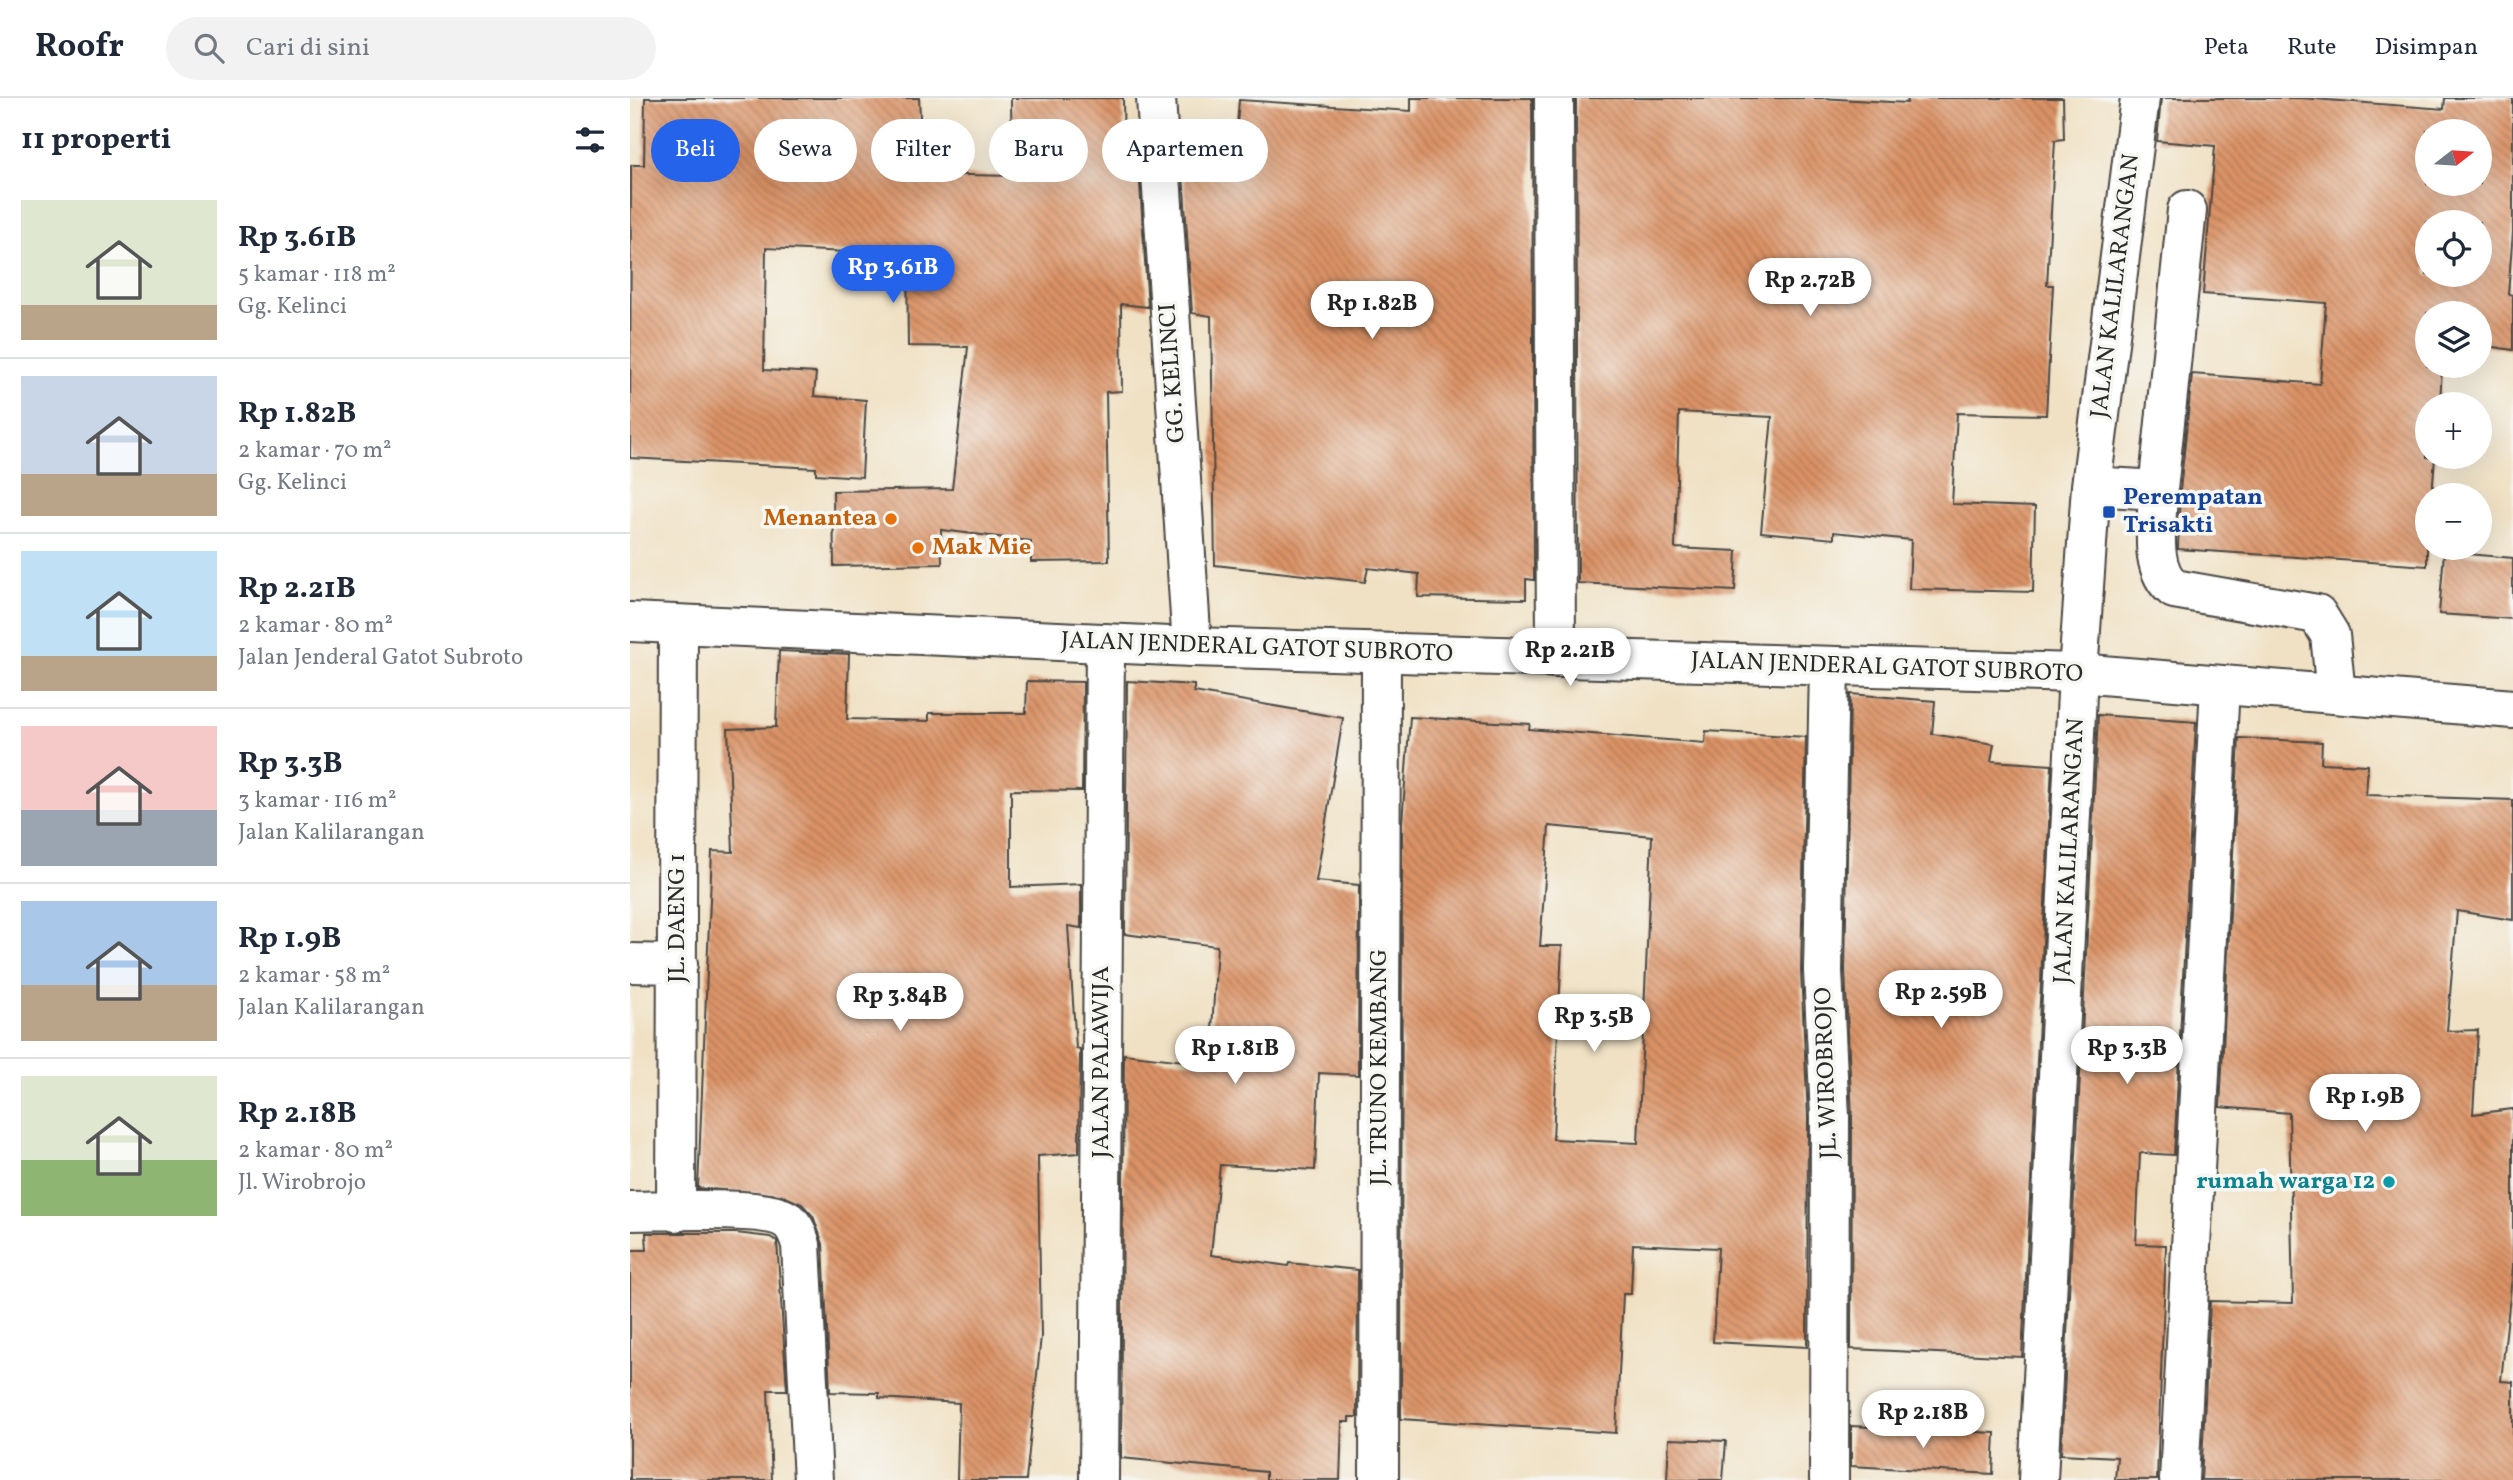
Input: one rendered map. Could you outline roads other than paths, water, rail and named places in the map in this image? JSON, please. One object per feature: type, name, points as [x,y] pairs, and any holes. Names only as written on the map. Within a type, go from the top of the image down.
[{"type":"street","name":"GG. KELINCI","points":[[1156,98],[1192,647]]},
{"type":"street","points":[[1554,98],[1556,658]]},
{"type":"street","name":"JALAN KALILARANGAN","points":[[2038,1480],[2078,673],[2091,486],[2140,98]]},
{"type":"street","points":[[2187,210],[2158,491],[2157,565],[2167,583],[2174,589],[2318,614],[2330,635],[2336,694]]},
{"type":"street","points":[[2091,486],[2158,491]]},
{"type":"street","name":"JALAN JENDERAL GATOT SUBROTO","points":[[630,622],[1192,647],[2078,673],[2513,709]]},
{"type":"street","name":"JL. DAENG 1","points":[[676,1212],[678,625]]},
{"type":"street","name":"JALAN PALAWIJA","points":[[1099,1480],[1105,643]]},
{"type":"street","name":"JL. TRUNO KEMBANG","points":[[1379,1480],[1381,653]]},
{"type":"street","name":"JL. WIROBROJO","points":[[1829,666],[1823,971],[1830,1117],[1829,1480]]},
{"type":"street","points":[[2179,1480],[2220,685]]},
{"type":"street","points":[[630,963],[678,964]]},
{"type":"street","points":[[630,1211],[763,1212],[788,1220],[796,1229],[801,1245],[813,1480]]},
{"type":"place","name":"Perempatan Trisakti","points":[[2109,512]]},
{"type":"place","name":"Menantea","points":[[891,519]]},
{"type":"place","name":"Mak Mie","points":[[918,548]]},
{"type":"place","name":"rumah warga 12","points":[[2389,1182]]}]
